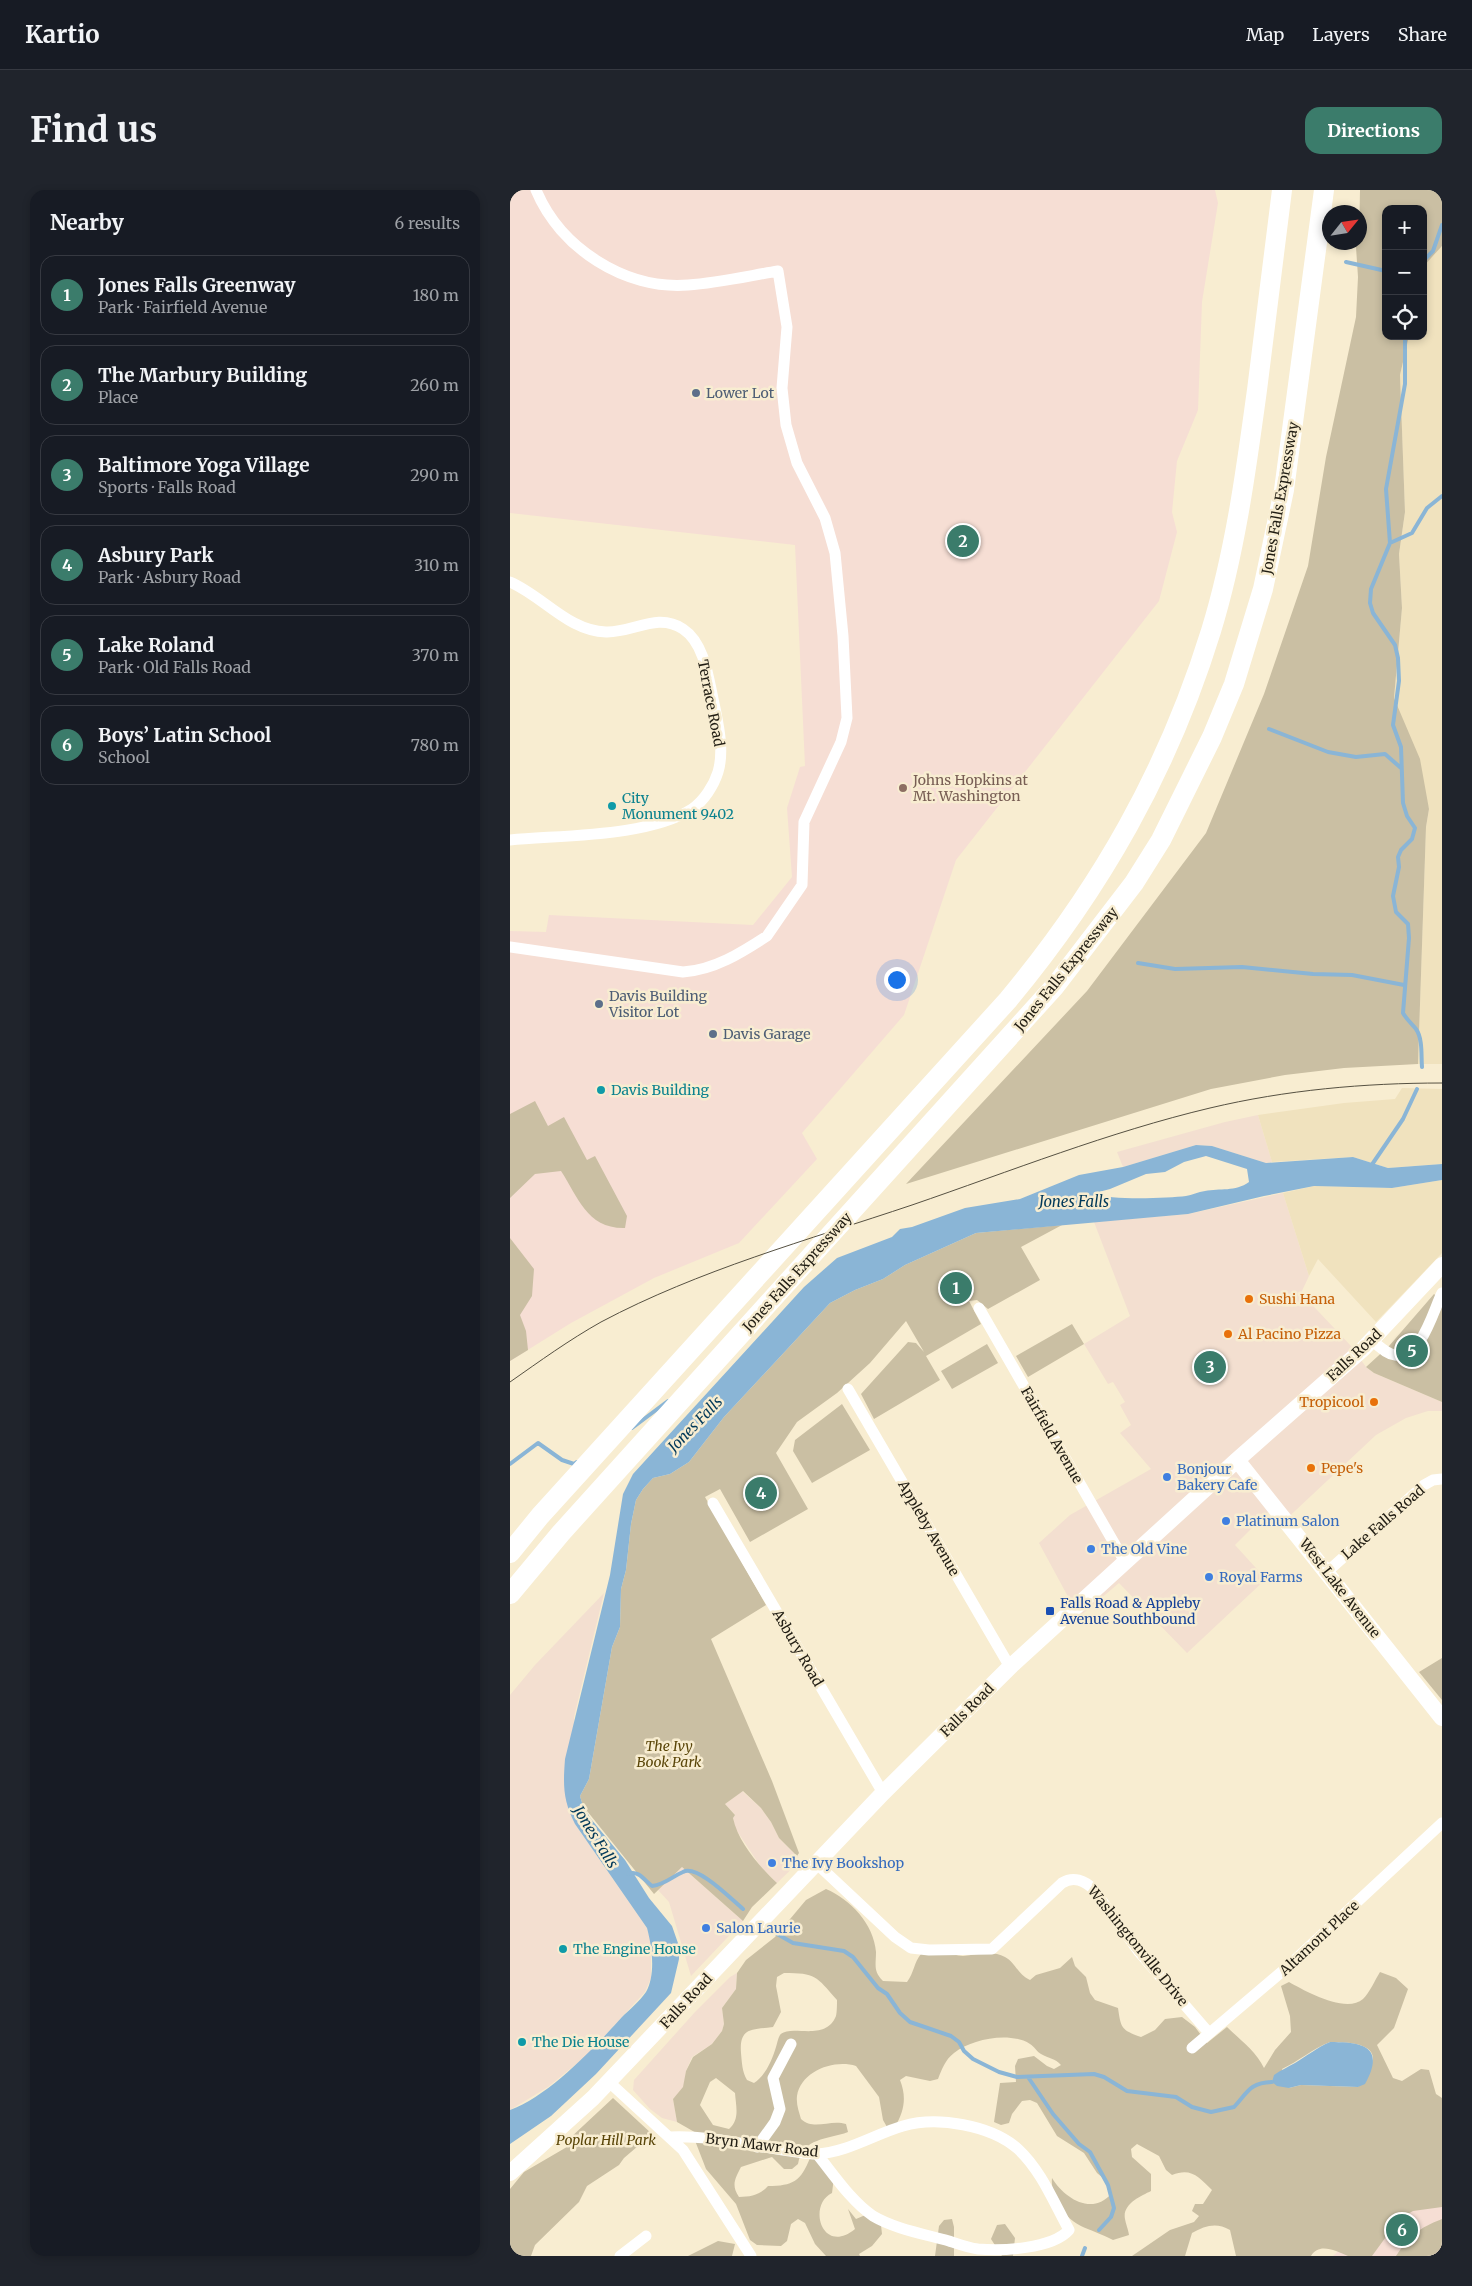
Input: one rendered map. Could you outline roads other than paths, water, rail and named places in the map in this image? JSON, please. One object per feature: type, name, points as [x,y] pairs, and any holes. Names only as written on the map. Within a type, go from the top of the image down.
[{"type":"highway","name":"Jones Falls Expressway","points":[[510,1553],[540,1516],[835,1193],[1008,1000],[1060,935],[1108,862],[1154,779],[1179,722],[1212,629],[1236,529],[1250,444],[1282,190]]},
{"type":"highway","name":"Jones Falls Expressway","points":[[510,1594],[561,1533],[1055,986],[1134,883],[1177,809],[1212,737],[1234,684],[1251,636],[1276,538],[1292,438],[1324,190]]},
{"type":"main road","name":"Falls Road","points":[[510,2173],[575,2116],[610,2082],[883,1793],[1010,1668],[1371,1340],[1438,1268]]},
{"type":"main road","name":"West Lake Avenue","points":[[1237,1460],[1442,1718]]},
{"type":"street","points":[[510,947],[683,972],[700,971],[714,966],[767,936],[802,885],[804,875],[804,822],[841,742],[846,718],[843,645],[835,553],[824,518],[797,463],[786,425],[782,388],[787,327],[778,271],[687,286],[649,282],[627,276],[603,265],[566,236],[551,218],[536,190]]},
{"type":"street","name":"Terrace Road","points":[[510,582],[574,624],[586,629],[607,632],[663,621],[685,630],[693,638],[703,659],[715,710],[721,754],[718,772],[712,786],[694,808],[680,815],[661,822],[609,832],[510,840]]},
{"type":"street","points":[[1371,1340],[1394,1355],[1403,1355],[1412,1351],[1419,1343],[1440,1302]]},
{"type":"street","name":"Fairfield Avenue","points":[[979,1308],[1125,1562]]},
{"type":"street","name":"Appleby Avenue","points":[[848,1389],[1010,1668]]},
{"type":"street","name":"Lake Falls Road","points":[[1327,1572],[1424,1485],[1432,1480],[1442,1479]]},
{"type":"street","name":"Asbury Road","points":[[713,1503],[883,1793]]},
{"type":"street","name":"Altamont Place","points":[[1192,2048],[1285,1969],[1442,1823]]},
{"type":"street","name":"Washingtonville Drive","points":[[816,1863],[900,1941],[911,1948],[929,1950],[992,1949],[1062,1883],[1067,1880],[1079,1880],[1094,1890],[1139,1952],[1210,2033]]},
{"type":"street","points":[[757,2147],[778,2116],[780,2109],[773,2078],[790,2044]]},
{"type":"street","points":[[610,2082],[670,2137],[693,2164],[751,2256]]},
{"type":"street","name":"Bryn Mawr Road","points":[[670,2137],[691,2136],[757,2147],[817,2154],[862,2142],[903,2126],[935,2123],[967,2126],[1008,2142],[1019,2150],[1040,2179],[1069,2230],[1063,2237],[1005,2250],[977,2249],[928,2236],[874,2216],[848,2192],[817,2154]]},
{"type":"street","points":[[620,2256],[646,2236]]},
{"type":"water","name":"Jones Falls","points":[[1196,1145],[1212,1146],[1266,1163],[1353,1157],[1388,1168],[1442,1164],[1442,1180],[1392,1188],[1314,1186],[1188,1214],[976,1233],[905,1265],[883,1279],[855,1290],[830,1303],[724,1417],[689,1462],[670,1474],[653,1478],[636,1500],[631,1524],[626,1570],[621,1589],[620,1627],[612,1647],[589,1779],[580,1796],[583,1806],[591,1819],[625,1860],[649,1898],[672,1926],[679,1946],[679,1959],[671,1993],[596,2074],[551,2116],[510,2144],[510,2110],[540,2094],[585,2056],[644,1995],[651,1977],[652,1952],[647,1928],[575,1824],[568,1808],[564,1785],[565,1759],[610,1575],[623,1494],[633,1474],[804,1287],[837,1258],[892,1237],[900,1229],[912,1227],[965,1208],[1020,1199],[1079,1175],[1123,1167]],"holes":[[[1206,1156],[1247,1169],[1249,1182],[1244,1185],[1202,1191],[1186,1196],[1125,1198],[1102,1196],[1095,1193],[1146,1174],[1165,1172],[1184,1162]]]},
{"type":"water","points":[[1330,2042],[1361,2045],[1372,2054],[1371,2071],[1365,2084],[1358,2087],[1301,2085],[1289,2088],[1277,2086],[1272,2082],[1274,2075]]},
{"type":"waterway","points":[[1427,257],[1433,251],[1442,225]]},
{"type":"waterway","points":[[1346,262],[1382,270]]},
{"type":"waterway","points":[[1405,340],[1405,384],[1386,489],[1390,543],[1371,589],[1370,603],[1373,613],[1395,645],[1398,658],[1399,681],[1393,725],[1401,747],[1403,803],[1407,816],[1415,828],[1412,839],[1401,850],[1398,857],[1399,867],[1393,896],[1396,912],[1408,924],[1409,938],[1403,1013],[1418,1033],[1421,1043],[1422,1067]]},
{"type":"waterway","points":[[1390,543],[1412,533],[1427,508],[1442,496]]},
{"type":"waterway","points":[[1269,729],[1328,752],[1356,757],[1385,754],[1401,768]]},
{"type":"waterway","points":[[1138,963],[1175,969],[1242,967],[1313,974],[1352,975],[1404,985]]},
{"type":"waterway","points":[[1371,1166],[1403,1119],[1417,1089]]},
{"type":"waterway","points":[[632,1428],[668,1401]]},
{"type":"waterway","points":[[510,1464],[538,1443],[562,1460],[574,1464],[577,1462]]},
{"type":"waterway","points":[[628,1874],[638,1874],[652,1886],[665,1882],[683,1872],[697,1873],[714,1884],[743,1909]]},
{"type":"waterway","points":[[772,1931],[793,1943],[844,1951],[853,1957],[878,1988],[887,1994],[900,2013],[910,2022],[951,2036],[959,2042],[964,2051],[973,2059],[999,2072],[1017,2077],[1094,2074],[1104,2077],[1127,2091],[1176,2097],[1192,2107],[1211,2112],[1234,2107],[1254,2086],[1272,2082]]},
{"type":"waterway","points":[[1028,2077],[1053,2114],[1079,2144],[1090,2152],[1108,2185],[1114,2208],[1111,2217],[1099,2230]]},
{"type":"waterway","points":[[1082,2256],[1085,2248]]},
{"type":"tram line","points":[[510,1382],[566,1343],[601,1322],[638,1303],[676,1287],[754,1257],[912,1205],[1097,1140],[1210,1108],[1267,1096],[1354,1086],[1442,1083]]},
{"type":"place","name":"Lower Lot","points":[[696,393]]},
{"type":"place","name":"The Marbury Building","points":[[963,541]]},
{"type":"place","name":"Johns Hopkins at Mt. Washington","points":[[903,788]]},
{"type":"place","name":"City Monument 9402","points":[[612,806]]},
{"type":"place","name":"Davis Building Visitor Lot","points":[[599,1004]]},
{"type":"place","name":"Davis Garage","points":[[713,1034]]},
{"type":"place","name":"Davis Building","points":[[601,1090]]},
{"type":"place","name":"Jones Falls Greenway","points":[[956,1288]]},
{"type":"place","name":"Sushi Hana","points":[[1249,1299]]},
{"type":"place","name":"Al Pacino Pizza","points":[[1228,1334]]},
{"type":"place","name":"Lake Roland","points":[[1412,1351]]},
{"type":"place","name":"Baltimore Yoga Village","points":[[1210,1367]]},
{"type":"place","name":"Tropicool","points":[[1374,1402]]},
{"type":"place","name":"Pepe's","points":[[1311,1468]]},
{"type":"place","name":"Bonjour Bakery Cafe","points":[[1167,1477]]},
{"type":"place","name":"Asbury Park","points":[[761,1493]]},
{"type":"place","name":"Platinum Salon","points":[[1226,1521]]},
{"type":"place","name":"The Old Vine","points":[[1091,1549]]},
{"type":"place","name":"Royal Farms","points":[[1209,1577]]},
{"type":"place","name":"Falls Road & Appleby Avenue Southbound","points":[[1050,1611]]},
{"type":"place","name":"The Ivy Bookshop","points":[[772,1863]]},
{"type":"place","name":"Salon Laurie","points":[[706,1928]]},
{"type":"place","name":"The Engine House","points":[[563,1949]]},
{"type":"place","name":"The Die House","points":[[522,2042]]},
{"type":"place","name":"Boys’ Latin School","points":[[1402,2230]]},
{"type":"park label","name":"The Ivy Book Park","points":[[669,1754]]},
{"type":"park label","name":"Poplar Hill Park","points":[[606,2140]]}]
